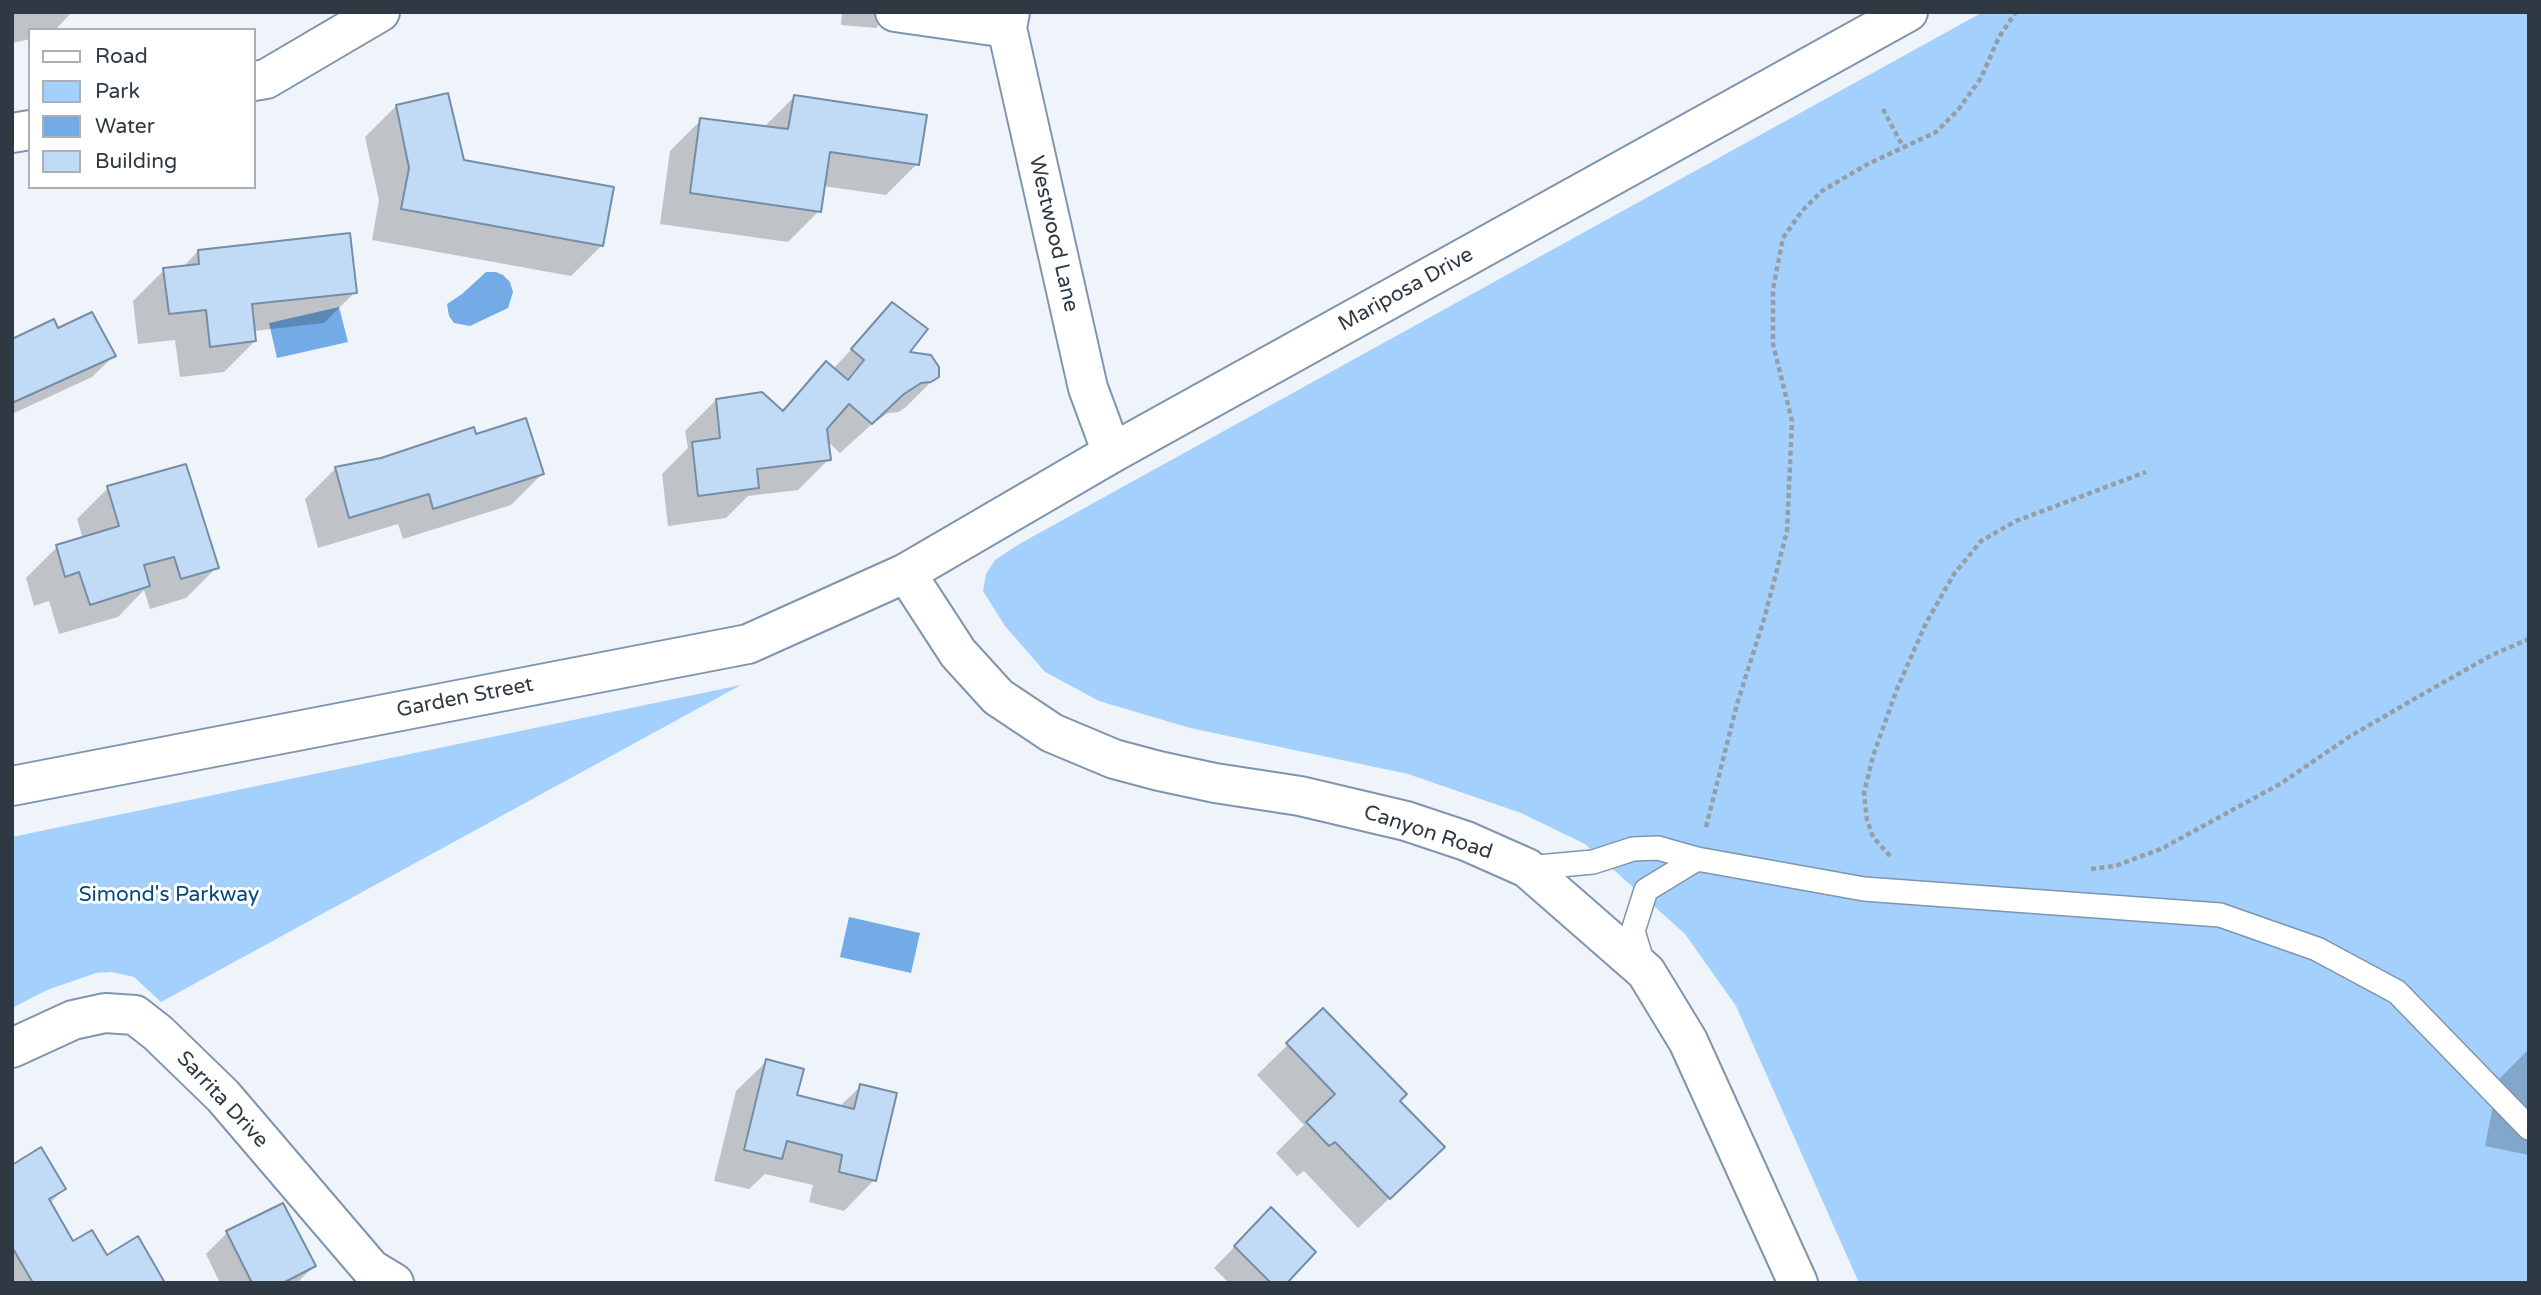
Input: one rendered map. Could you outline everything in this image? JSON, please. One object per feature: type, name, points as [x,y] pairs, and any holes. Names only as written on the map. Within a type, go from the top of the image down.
[{"type":"street","points":[[256,82],[266,79],[380,12]]},
{"type":"street","points":[[895,12],[1008,20]]},
{"type":"street","name":"Mariposa Drive","points":[[906,573],[1112,453],[1908,12]]},
{"type":"street","name":"Westwood Lane","points":[[1008,20],[1087,388],[1112,453]]},
{"type":"street","name":"Garden Street","points":[[12,786],[748,643],[906,573]]},
{"type":"street","name":"Canyon Road","points":[[906,573],[958,653],[998,697],[1052,733],[1115,759],[1159,771],[1300,796],[1406,821],[1466,841],[1527,868],[1646,972],[1688,1041],[1798,1283]]},
{"type":"street","name":"Sarrita Drive","points":[[12,1048],[72,1020],[105,1013],[135,1015],[158,1033],[223,1096],[371,1269],[394,1283]]},
{"type":"lane","points":[[1527,868],[1593,862],[1633,849],[1658,848],[1697,859],[1864,889],[2220,915],[2317,949],[2397,992],[2529,1128]]},
{"type":"lane","points":[[1646,972],[1633,931],[1646,890],[1697,859]]},
{"type":"path","points":[[1697,859],[1737,704],[1765,616],[1787,531],[1792,421],[1773,344],[1773,289],[1783,238],[1802,211],[1822,191],[1936,132],[1958,110],[1981,78],[1999,37],[2016,12]]},
{"type":"path","points":[[1883,109],[1903,147]]},
{"type":"path","points":[[1899,858],[1889,856],[1873,837],[1867,820],[1864,793],[1872,756],[1897,689],[1927,623],[1954,574],[1981,541],[2016,521],[2146,472]]},
{"type":"path","points":[[2082,870],[2115,866],[2161,849],[2280,784],[2349,737],[2421,695],[2493,655],[2529,639]]},
{"type":"green space","points":[[1983,12],[2529,12],[2529,1283],[1859,1283],[1736,1006],[1685,934],[1585,844],[1521,813],[1408,774],[1190,728],[1099,701],[1045,672],[1005,626],[983,591],[986,574],[995,560],[1021,543]]},
{"type":"green space","name":"Simond's Parkway","points":[[741,685],[161,1002],[134,977],[112,972],[96,973],[47,990],[12,1008],[12,837]]},
{"type":"water","points":[[486,272],[496,272],[510,282],[513,292],[508,308],[470,326],[454,323],[449,316],[447,304]]},
{"type":"water","points":[[339,307],[348,342],[277,358],[269,323]]},
{"type":"water","points":[[849,917],[920,933],[911,973],[840,957]]},
{"type":"building","points":[[448,93],[464,160],[614,187],[603,246],[401,209],[409,168],[396,105]]},
{"type":"building","points":[[794,95],[927,115],[919,165],[830,152],[821,212],[690,193],[700,118],[788,129]]},
{"type":"building","points":[[350,233],[357,293],[252,304],[256,341],[210,347],[206,310],[169,314],[163,268],[199,264],[198,250]]},
{"type":"building","points":[[892,302],[928,329],[910,352],[931,355],[939,367],[939,377],[931,382],[921,383],[904,394],[872,424],[849,404],[827,429],[831,460],[757,469],[759,488],[698,496],[692,442],[720,438],[716,399],[762,392],[783,411],[826,361],[848,380],[864,360],[851,349]]},
{"type":"building","points":[[92,312],[116,356],[12,403],[12,339],[54,319],[58,328]]},
{"type":"building","points":[[526,418],[544,474],[433,509],[429,494],[349,518],[335,467],[381,458],[474,427],[476,434]]},
{"type":"building","points":[[186,464],[219,568],[181,579],[174,557],[144,565],[150,586],[90,605],[79,572],[65,577],[56,545],[119,526],[107,486]]},
{"type":"building","points":[[1323,1008],[1407,1094],[1400,1101],[1445,1147],[1390,1199],[1335,1142],[1329,1146],[1306,1122],[1335,1094],[1286,1043]]},
{"type":"building","points":[[766,1059],[804,1069],[797,1095],[854,1109],[860,1084],[897,1093],[876,1181],[839,1172],[842,1155],[787,1141],[782,1159],[744,1150]]},
{"type":"building","points":[[41,1147],[66,1189],[49,1199],[73,1241],[92,1230],[107,1255],[138,1236],[165,1283],[33,1283],[12,1247],[12,1165]]},
{"type":"building","points":[[283,1203],[316,1266],[283,1283],[252,1283],[226,1231]]},
{"type":"building","points":[[1271,1207],[1316,1252],[1287,1283],[1271,1283],[1234,1246]]}]
